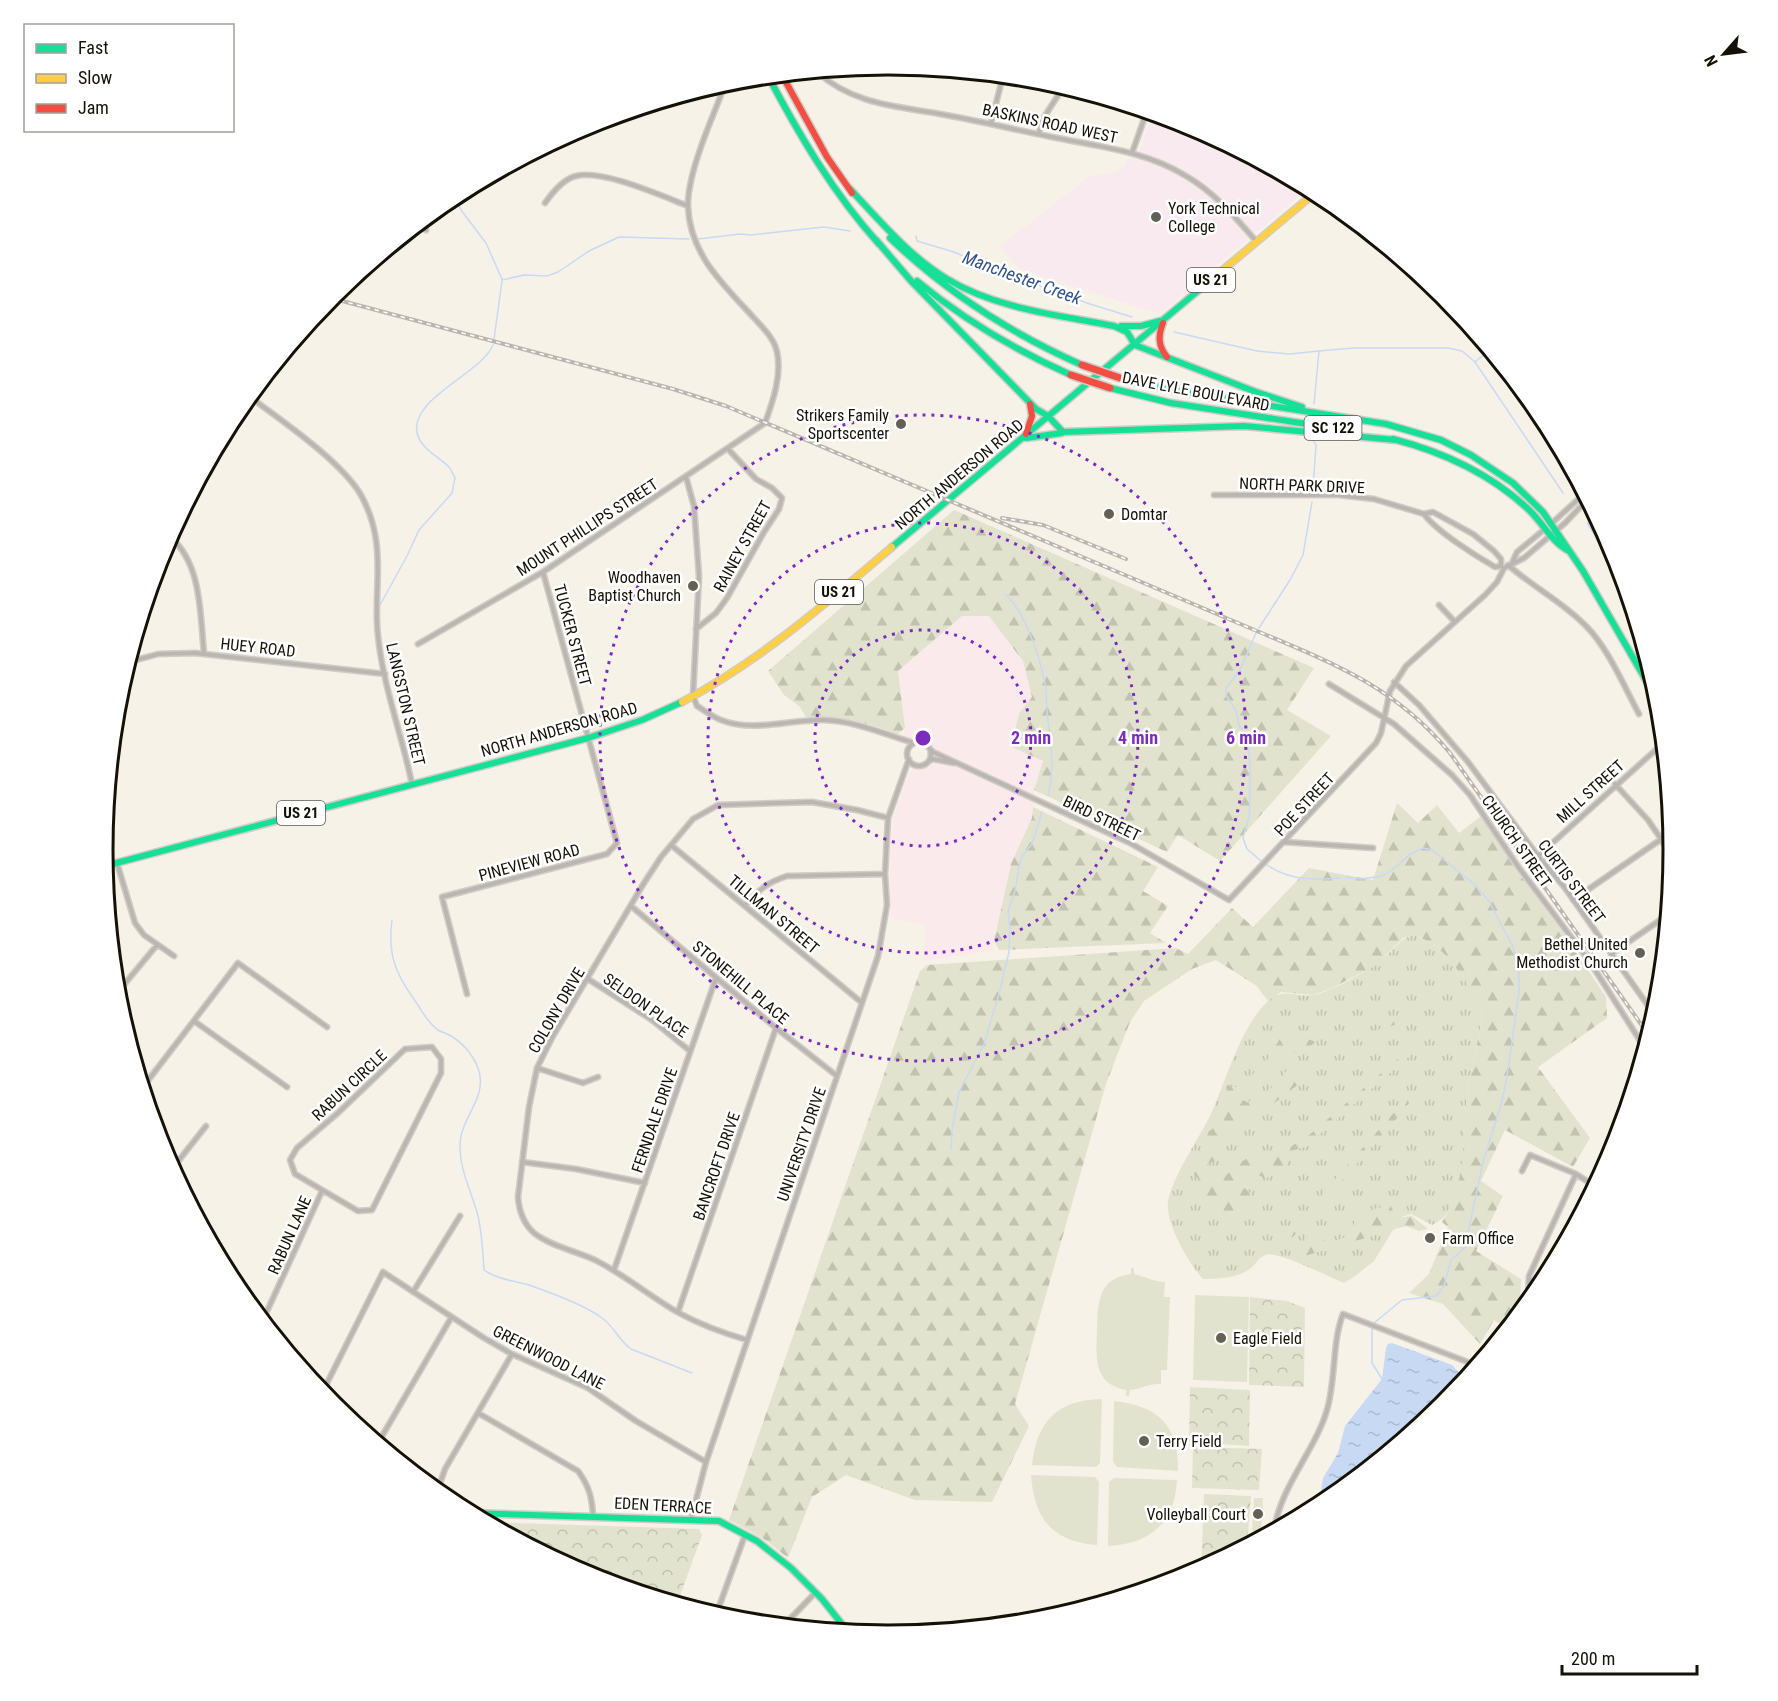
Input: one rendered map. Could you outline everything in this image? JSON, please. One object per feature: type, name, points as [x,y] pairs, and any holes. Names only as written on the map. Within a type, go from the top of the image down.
[{"type":"main road","name":"DAVE LYLE BOULEVARD","points":[[786,82],[827,157],[884,231],[906,254],[960,299],[1017,335],[1120,378],[1177,391],[1405,428],[1458,448],[1489,466],[1513,483],[1536,504],[1551,529]]},
{"type":"main road","name":"DAVE LYLE BOULEVARD","points":[[773,84],[819,168],[851,213],[920,284],[977,326],[1024,353],[1071,375],[1110,388],[1171,403],[1396,440],[1440,452],[1481,473],[1515,497],[1551,529],[1571,552],[1645,679]]},
{"type":"main road","points":[[850,189],[911,252],[961,286],[1003,303],[1114,326],[1135,327],[1166,319]]},
{"type":"main road","name":"US 21","points":[[1135,345],[1308,199]]},
{"type":"main road","points":[[876,240],[934,305],[1038,411],[1049,416],[1056,429],[1067,433]]},
{"type":"main road","points":[[1166,319],[1159,332],[1159,344],[1172,360]]},
{"type":"main road","points":[[1114,326],[1127,332],[1135,345],[1264,395],[1327,415]]},
{"type":"main road","name":"NORTH ANDERSON ROAD","points":[[114,863],[588,738],[660,713],[693,696],[748,662],[794,630],[1023,439],[1096,375],[1135,345]]},
{"type":"main road","points":[[1023,439],[1031,422],[1030,402]]},
{"type":"main road","points":[[1023,439],[1067,433],[1253,426],[1396,440]]},
{"type":"main road","name":"EDEN TERRACE","points":[[487,1513],[719,1521],[745,1535],[789,1566],[829,1606],[842,1624]]},
{"type":"street","name":"BASKINS ROAD WEST","points":[[826,78],[860,99],[879,104],[992,123],[1132,153],[1171,167],[1201,185],[1257,242]]},
{"type":"street","points":[[992,123],[1002,84]]},
{"type":"street","points":[[545,203],[554,191],[575,176],[596,176],[652,192],[688,206],[690,186],[722,94]]},
{"type":"street","points":[[1039,134],[1041,122],[1059,94]]},
{"type":"street","points":[[1132,153],[1144,118]]},
{"type":"street","name":"MOUNT PHILLIPS STREET","points":[[418,644],[543,572],[765,423],[776,384],[777,350],[768,333],[708,268],[694,241],[688,206]]},
{"type":"street","name":"LANGSTON STREET","points":[[257,402],[333,463],[351,481],[362,496],[374,525],[378,571],[376,616],[378,638],[412,784]]},
{"type":"street","name":"RAINEY STREET","points":[[695,630],[716,613],[727,598],[779,509],[782,498],[772,488],[756,478],[728,449]]},
{"type":"street","points":[[686,477],[694,506],[699,576],[693,696]]},
{"type":"street","name":"NORTH PARK DRIVE","points":[[1214,495],[1353,496],[1374,499],[1424,513],[1433,512],[1473,534],[1494,551],[1506,566]]},
{"type":"street","points":[[1506,566],[1524,558],[1580,498]]},
{"type":"street","points":[[1551,529],[1583,503]]},
{"type":"street","name":"NORTH PARK DRIVE","points":[[1424,513],[1429,522],[1495,567],[1506,566]]},
{"type":"street","name":"POE STREET","points":[[1229,900],[1370,751],[1379,738],[1387,700],[1395,682],[1413,659],[1497,582],[1517,552],[1551,529]]},
{"type":"street","points":[[177,545],[191,566],[204,654]]},
{"type":"street","points":[[1506,566],[1574,615],[1588,628],[1620,678],[1639,714]]},
{"type":"street","name":"TUCKER STREET","points":[[543,572],[617,843]]},
{"type":"street","points":[[1439,605],[1455,622]]},
{"type":"street","name":"HUEY ROAD","points":[[138,659],[174,652],[385,674]]},
{"type":"street","name":"CURTIS STREET","points":[[1395,682],[1419,705],[1468,762],[1573,900],[1649,1007]]},
{"type":"street","name":"CHURCH STREET","points":[[1329,684],[1384,717],[1452,775],[1470,795],[1519,868],[1590,963],[1640,1041]]},
{"type":"street","name":"BIRD STREET","points":[[693,696],[697,706],[722,720],[748,724],[824,720],[859,725],[903,740],[921,742],[933,752],[1130,843],[1229,900]]},
{"type":"street","points":[[903,740],[909,748],[909,759],[916,765],[905,772]]},
{"type":"street","points":[[909,748],[914,743]]},
{"type":"street","name":"MILL STREET","points":[[1538,856],[1658,747]]},
{"type":"street","points":[[926,763],[930,757],[929,748]]},
{"type":"street","name":"UNIVERSITY DRIVE","points":[[691,1519],[706,1462],[882,939],[887,905],[885,874],[888,818],[909,759]]},
{"type":"street","name":"BIRD STREET","points":[[916,765],[933,759],[961,764]]},
{"type":"street","points":[[1615,784],[1635,804],[1664,843]]},
{"type":"street","name":"COLONY DRIVE","points":[[747,1340],[708,1327],[678,1312],[614,1270],[536,1234],[526,1224],[519,1211],[518,1197],[537,1068],[652,870],[693,819],[718,805],[812,802],[888,818]]},
{"type":"street","points":[[1573,900],[1664,837]]},
{"type":"street","points":[[1284,842],[1373,848]]},
{"type":"street","name":"PINEVIEW ROAD","points":[[467,994],[442,897],[608,854],[617,843]]},
{"type":"street","name":"TILLMAN STREET","points":[[671,845],[861,1002]]},
{"type":"street","points":[[117,862],[135,923],[144,935],[174,956]]},
{"type":"street","points":[[745,906],[760,888],[773,880],[787,876],[885,874]]},
{"type":"street","name":"STONEHILL PLACE","points":[[631,906],[776,1028],[837,1076]]},
{"type":"street","points":[[1611,954],[1661,919]]},
{"type":"street","points":[[125,983],[157,945]]},
{"type":"street","points":[[149,1080],[238,963],[327,1027]]},
{"type":"street","name":"FERNDALE DRIVE","points":[[614,1270],[716,978]]},
{"type":"street","name":"SELDON PLACE","points":[[588,979],[639,1011],[690,1052]]},
{"type":"street","points":[[194,1021],[287,1087]]},
{"type":"street","name":"BANCROFT DRIVE","points":[[678,1312],[776,1028]]},
{"type":"street","name":"RABUN CIRCLE","points":[[432,1047],[441,1059],[441,1073],[372,1210],[358,1212],[322,1191],[295,1174],[290,1160],[297,1148],[339,1112],[405,1049],[432,1047]]},
{"type":"street","points":[[537,1068],[583,1083],[598,1077]]},
{"type":"street","points":[[179,1160],[206,1126]]},
{"type":"street","points":[[1522,1171],[1530,1155],[1576,1174],[1589,1183]]},
{"type":"street","points":[[522,1162],[576,1169],[645,1184]]},
{"type":"street","points":[[1529,1289],[1529,1276],[1576,1174]]},
{"type":"street","name":"RABUN LANE","points":[[266,1312],[322,1191]]},
{"type":"street","points":[[413,1292],[460,1216]]},
{"type":"street","name":"GREENWOOD LANE","points":[[327,1384],[383,1272],[451,1318],[512,1354],[588,1388],[636,1421],[706,1462]]},
{"type":"street","points":[[1276,1522],[1279,1510],[1327,1412],[1333,1388],[1342,1314],[1471,1363]]},
{"type":"street","points":[[382,1437],[451,1318]]},
{"type":"street","points":[[440,1482],[445,1469],[512,1354]]},
{"type":"street","points":[[478,1413],[578,1471],[588,1486],[593,1516]]},
{"type":"street","points":[[719,1607],[745,1535]]},
{"type":"street","points":[[790,1619],[816,1592]]},
{"type":"shaded area","name":"York Technical College","points":[[1150,120],[1232,155],[1301,194],[1159,314],[1018,268],[1000,246],[1089,177],[1116,172],[1123,168],[1128,158],[1141,148]]},
{"type":"shaded area","points":[[962,616],[989,616],[1023,661],[1032,697],[1020,712],[1043,761],[1034,790],[1032,818],[1011,864],[992,951],[923,961],[926,925],[891,918],[890,851],[894,816],[910,771],[928,765],[934,751],[932,746],[924,740],[903,737],[905,728],[897,671]]},
{"type":"green space","points":[[954,510],[1314,668],[1287,710],[1331,736],[1220,861],[1178,835],[1167,852],[1034,790],[1043,761],[1010,746],[1020,712],[1032,697],[1023,661],[989,616],[962,616],[898,671],[905,728],[898,734],[853,721],[806,717],[799,706],[784,695],[768,671]]},
{"type":"green space","points":[[1397,803],[1418,823],[1437,805],[1459,833],[1481,816],[1516,870],[1562,931],[1606,997],[1607,1018],[1538,1067],[1590,1138],[1573,1167],[1505,1130],[1481,1181],[1503,1196],[1476,1251],[1521,1279],[1520,1300],[1502,1325],[1494,1320],[1480,1344],[1443,1304],[1409,1293],[1429,1274],[1448,1227],[1442,1222],[1455,1194],[1462,1165],[1467,1093],[1483,1014],[1462,976],[1432,943],[1414,935],[1403,938],[1375,966],[1330,989],[1313,995],[1281,992],[1268,1001],[1257,986],[1216,960],[1192,969],[1144,1001],[1130,1022],[1106,1084],[1015,1404],[1029,1426],[992,1502],[915,1500],[846,1475],[812,1497],[788,1558],[764,1539],[729,1520],[920,971],[927,965],[1176,948],[1188,954],[1232,908],[1253,927],[1309,868],[1373,880]]},
{"type":"green space","points":[[1033,807],[1158,867],[1143,891],[1168,906],[1150,933],[1166,943],[999,950],[994,941],[1011,864],[1032,818]]},
{"type":"green space","points":[[1414,935],[1432,943],[1447,957],[1468,985],[1483,1014],[1467,1094],[1461,1172],[1452,1205],[1443,1217],[1432,1225],[1411,1214],[1401,1217],[1374,1261],[1344,1283],[1272,1255],[1261,1257],[1242,1274],[1203,1279],[1191,1264],[1174,1232],[1168,1202],[1174,1182],[1210,1116],[1234,1056],[1249,1026],[1257,1013],[1273,997],[1284,994],[1314,995],[1347,982],[1389,953],[1403,940]]},
{"type":"green space","points":[[1398,1016],[1403,1017],[1401,1022],[1362,1042],[1359,1039],[1390,1024]]},
{"type":"green space","points":[[1285,1030],[1316,1042],[1300,1053],[1283,1052],[1242,1099],[1246,1103],[1270,1089],[1290,1067],[1304,1064],[1300,1083],[1273,1104],[1250,1116],[1242,1125],[1223,1126],[1218,1134],[1209,1140],[1210,1149],[1217,1160],[1207,1164],[1221,1180],[1238,1164],[1254,1154],[1290,1147],[1308,1136],[1400,1057],[1418,1045],[1420,1047],[1305,1147],[1291,1151],[1286,1168],[1266,1178],[1257,1175],[1239,1183],[1251,1194],[1230,1223],[1221,1222],[1214,1209],[1196,1189],[1200,1180],[1190,1171],[1201,1157],[1202,1146],[1208,1133],[1218,1123],[1224,1107],[1227,1085],[1241,1088],[1256,1070],[1262,1069]]},
{"type":"green space","points":[[1407,1098],[1409,1103],[1398,1117],[1292,1238],[1290,1233]]},
{"type":"green space","points":[[1391,1206],[1396,1218],[1412,1216],[1428,1229],[1419,1231],[1406,1226],[1301,1257],[1294,1255],[1310,1233],[1329,1243],[1354,1234],[1354,1217],[1377,1208]]},
{"type":"green space","points":[[1131,1268],[1134,1268],[1134,1274],[1165,1282],[1164,1297],[1170,1297],[1167,1370],[1161,1370],[1161,1384],[1130,1390],[1129,1396],[1126,1396],[1126,1390],[1115,1387],[1102,1376],[1096,1350],[1097,1321],[1099,1302],[1106,1287],[1120,1276],[1131,1274]]},
{"type":"green space","name":"Eagle Field","points":[[1195,1295],[1249,1297],[1247,1382],[1193,1380]]},
{"type":"green space","points":[[1250,1297],[1287,1301],[1305,1308],[1304,1387],[1249,1385]]},
{"type":"green space","points":[[1190,1387],[1250,1390],[1249,1446],[1189,1442]]},
{"type":"green space","points":[[1102,1399],[1100,1463],[1096,1467],[1032,1465],[1039,1436],[1044,1425],[1052,1416],[1073,1404]]},
{"type":"green space","name":"Terry Field","points":[[1114,1401],[1143,1408],[1154,1413],[1163,1421],[1175,1441],[1178,1471],[1117,1467],[1113,1462]]},
{"type":"green space","points":[[1193,1447],[1262,1449],[1259,1490],[1192,1488]]},
{"type":"green space","points":[[1031,1475],[1095,1477],[1099,1482],[1097,1545],[1069,1539],[1049,1525],[1036,1504]]},
{"type":"green space","points":[[1114,1478],[1177,1480],[1171,1508],[1158,1528],[1148,1536],[1136,1541],[1108,1546],[1109,1482]]},
{"type":"green space","points":[[1204,1494],[1251,1496],[1248,1538],[1201,1560]]},
{"type":"green space","name":"Volleyball Court","points":[[1254,1498],[1263,1498],[1261,1531],[1252,1531]]},
{"type":"green space","points":[[502,1522],[699,1529],[702,1535],[679,1597],[592,1567]]},
{"type":"water","points":[[1392,1343],[1452,1365],[1460,1374],[1400,1434],[1320,1495],[1323,1478],[1338,1453],[1345,1426],[1382,1379],[1388,1344]]},
{"type":"waterway","name":"Manchester Creek","points":[[459,205],[486,243],[502,279]]},
{"type":"waterway","name":"Manchester Creek","points":[[698,239],[824,227],[850,231]]},
{"type":"waterway","name":"Manchester Creek","points":[[916,236],[917,241],[954,252],[984,265],[1000,268],[1038,285],[1132,317]]},
{"type":"waterway","name":"Manchester Creek","points":[[502,280],[524,275],[547,276],[558,272],[589,251],[619,237],[689,239]]},
{"type":"waterway","points":[[494,339],[502,281]]},
{"type":"waterway","name":"Manchester Creek","points":[[1174,332],[1257,351],[1289,354],[1319,351],[1314,404]]},
{"type":"waterway","points":[[380,605],[419,530],[452,493],[455,478],[448,466],[422,444],[417,433],[418,420],[435,397],[475,366],[486,356],[493,345]]},
{"type":"waterway","name":"Manchester Creek","points":[[1319,351],[1353,348],[1448,348],[1462,351],[1475,362],[1563,493]]},
{"type":"waterway","points":[[1476,361],[1485,354]]},
{"type":"waterway","points":[[1311,436],[1316,445],[1313,489]]},
{"type":"waterway","points":[[1259,628],[1303,555],[1312,502]]},
{"type":"waterway","name":"Manchester Creek","points":[[1587,523],[1602,546]]},
{"type":"waterway","points":[[1005,594],[1025,623],[1045,683],[1052,758],[1048,795]]},
{"type":"waterway","points":[[1256,633],[1240,670],[1226,688],[1226,695],[1236,711],[1239,725],[1248,740],[1250,802],[1249,817],[1243,838],[1247,849],[1261,861]]},
{"type":"waterway","points":[[951,1149],[959,1092],[984,1044],[999,994],[1009,952],[1008,911],[1015,891],[1019,867],[1022,856],[1032,844],[1042,812]]},
{"type":"waterway","points":[[1346,877],[1361,879],[1383,876],[1409,855],[1423,848],[1432,850],[1474,884],[1489,901],[1513,947],[1519,973],[1519,992],[1507,1077],[1483,1162],[1465,1247],[1451,1260],[1444,1286],[1436,1296],[1402,1300],[1374,1323]]},
{"type":"waterway","points":[[1267,865],[1293,877],[1340,878]]},
{"type":"waterway","points":[[392,920],[392,956],[404,985],[429,1022],[462,1044],[479,1071],[478,1096],[463,1128],[460,1146],[462,1166],[479,1223],[484,1270],[500,1278],[546,1291],[586,1308],[606,1321],[631,1349],[692,1373]]},
{"type":"waterway","points":[[1372,1327],[1372,1363],[1382,1379]]},
{"type":"railway","points":[[342,301],[673,389],[726,406],[1291,645],[1365,681],[1409,712],[1450,753],[1644,1028]]},
{"type":"railway","points":[[1002,518],[1043,525],[1126,559]]},
{"type":"traffic: fast","points":[[773,84],[832,184],[879,244]]},
{"type":"traffic: fast","points":[[850,189],[920,260],[966,289],[1028,310],[1114,326],[1127,332],[1135,345],[1256,392],[1302,407]]},
{"type":"traffic: fast","points":[[890,238],[934,277],[980,310],[1055,353],[1082,365]]},
{"type":"traffic: fast","points":[[876,240],[912,282],[1036,409],[1048,416],[1063,432],[1244,426],[1396,440]]},
{"type":"traffic: fast","points":[[892,547],[1218,274]]},
{"type":"traffic: fast","points":[[917,281],[953,309],[991,333],[1071,375]]},
{"type":"traffic: fast","points":[[1121,326],[1141,326],[1160,321]]},
{"type":"traffic: fast","points":[[1120,378],[1177,391],[1386,424],[1441,440],[1471,455],[1513,483],[1543,512],[1583,571],[1645,678]]},
{"type":"traffic: fast","points":[[1110,388],[1171,403],[1352,431]]},
{"type":"traffic: fast","points":[[1026,438],[1062,433]]},
{"type":"traffic: fast","points":[[1393,439],[1447,457],[1497,484],[1527,508],[1552,537],[1569,551]]},
{"type":"traffic: fast","points":[[114,864],[588,738],[642,720],[682,702]]},
{"type":"traffic: fast","points":[[488,1514],[719,1521],[757,1541],[791,1568],[822,1599],[842,1624]]},
{"type":"traffic: slow","points":[[1218,274],[1308,199]]},
{"type":"traffic: slow","points":[[682,702],[711,686],[765,650],[892,547]]},
{"type":"traffic: jam","points":[[786,82],[827,157],[852,193]]},
{"type":"traffic: jam","points":[[1163,323],[1160,341],[1167,357]]},
{"type":"traffic: jam","points":[[1082,365],[1120,378]]},
{"type":"traffic: jam","points":[[1071,375],[1110,388]]},
{"type":"traffic: jam","points":[[1026,434],[1032,416],[1030,404]]},
{"type":"place","name":"York Technical College","points":[[1156,217]]},
{"type":"place","name":"Strikers Family Sportscenter","points":[[901,424]]},
{"type":"place","name":"Domtar","points":[[1109,514]]},
{"type":"place","name":"Woodhaven Baptist Church","points":[[693,586]]},
{"type":"place","name":"Bethel United Methodist Church","points":[[1640,953]]},
{"type":"place","name":"Farm Office","points":[[1430,1238]]},
{"type":"place","name":"Eagle Field","points":[[1221,1338]]},
{"type":"place","name":"Terry Field","points":[[1144,1441]]},
{"type":"place","name":"Volleyball Court","points":[[1258,1514]]}]
